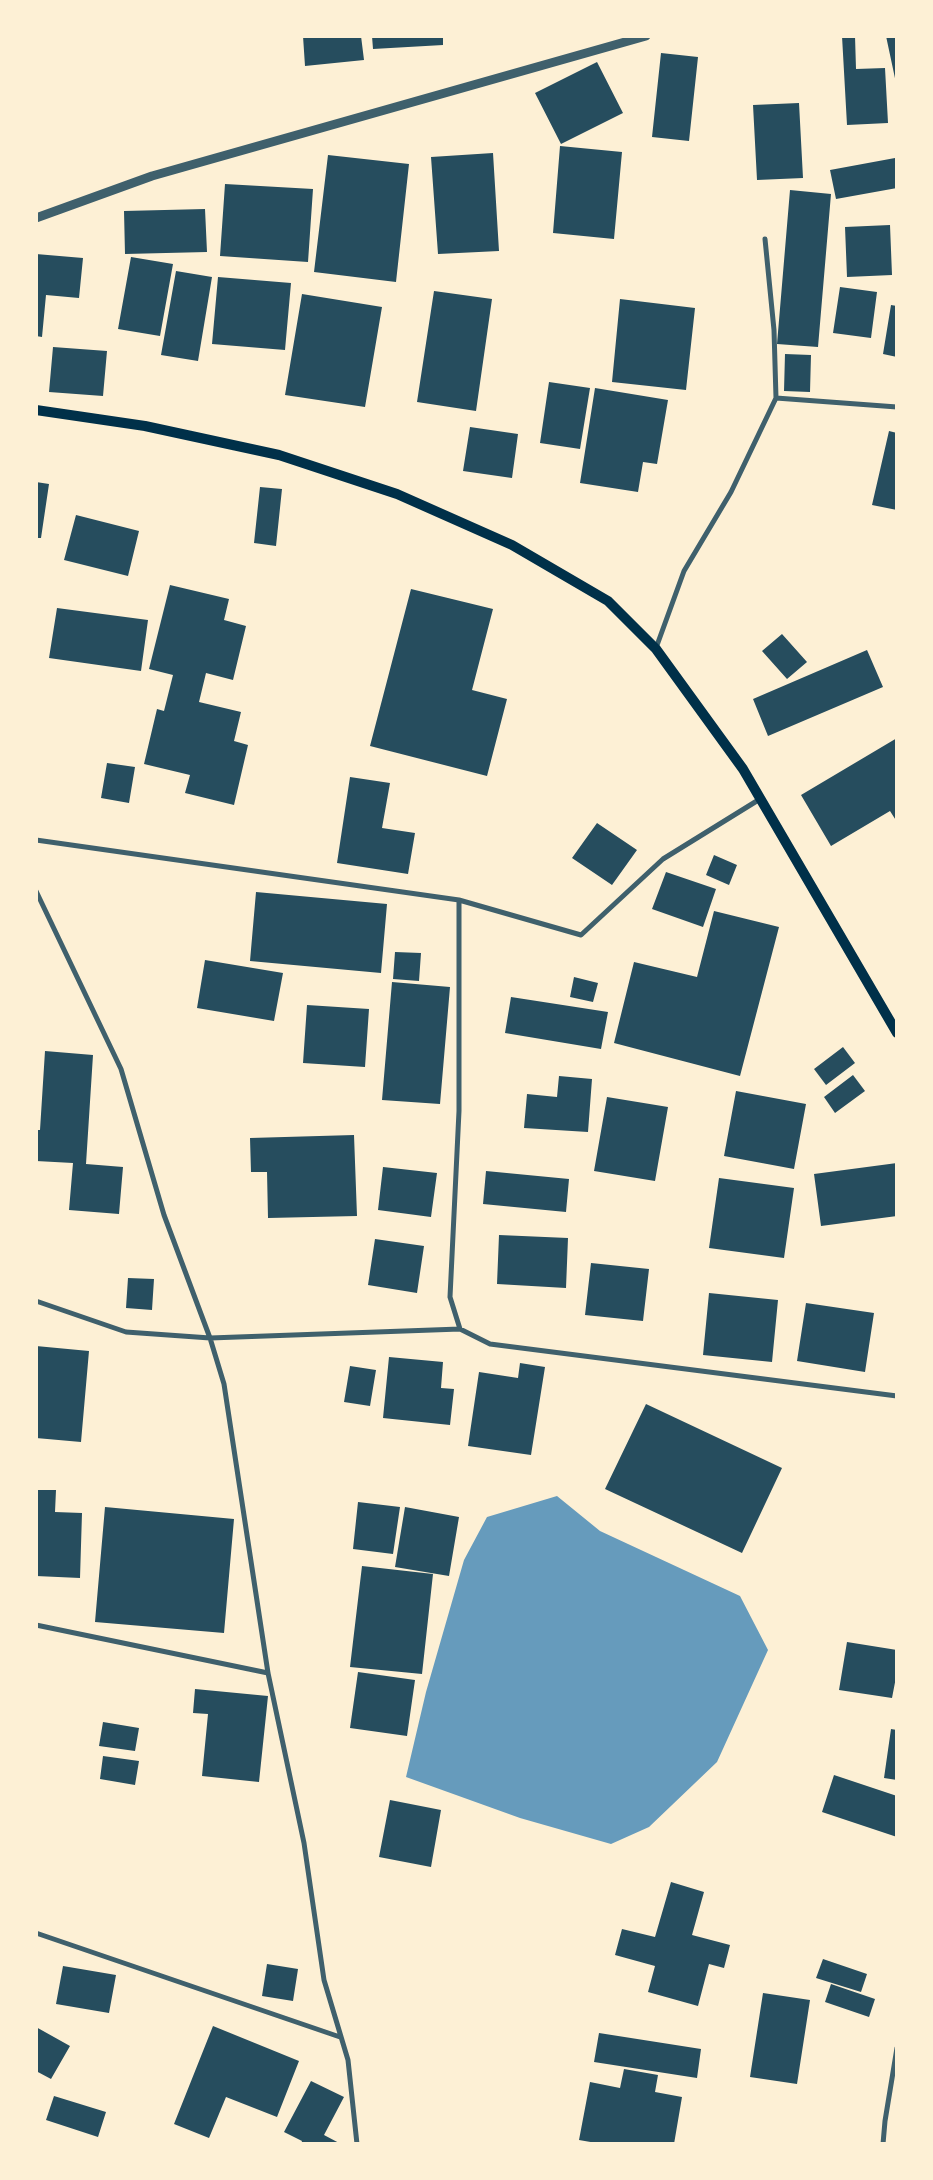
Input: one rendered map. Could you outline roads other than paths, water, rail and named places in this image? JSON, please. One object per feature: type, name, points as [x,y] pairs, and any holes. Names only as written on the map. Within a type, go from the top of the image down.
[{"type":"main road","points":[[36,410],[145,426],[279,455],[397,494],[512,545],[608,601],[656,649],[743,768],[897,1033]]},
{"type":"street","points":[[36,218],[152,176],[646,36]]},
{"type":"street","points":[[656,649],[684,571],[731,492],[776,398],[774,330],[765,239]]},
{"type":"street","points":[[776,398],[897,407]]},
{"type":"street","points":[[36,840],[459,900],[581,934],[663,859],[760,799]]},
{"type":"street","points":[[36,890],[120,1069],[164,1215],[210,1338],[224,1384],[268,1673],[304,1843],[324,1980],[348,2060],[356,2144]]},
{"type":"street","points":[[459,900],[459,1111],[450,1297],[460,1329]]},
{"type":"street","points":[[36,1301],[126,1332],[210,1338],[460,1329],[490,1344],[897,1396]]},
{"type":"street","points":[[36,1625],[268,1673]]},
{"type":"street","points":[[36,1932],[340,2037]]},
{"type":"street","points":[[883,2144],[897,2048]]},
{"type":"water","points":[[557,1496],[600,1531],[740,1596],[768,1650],[717,1762],[649,1827],[611,1844],[520,1818],[406,1777],[426,1692],[464,1560],[487,1517]]}]
